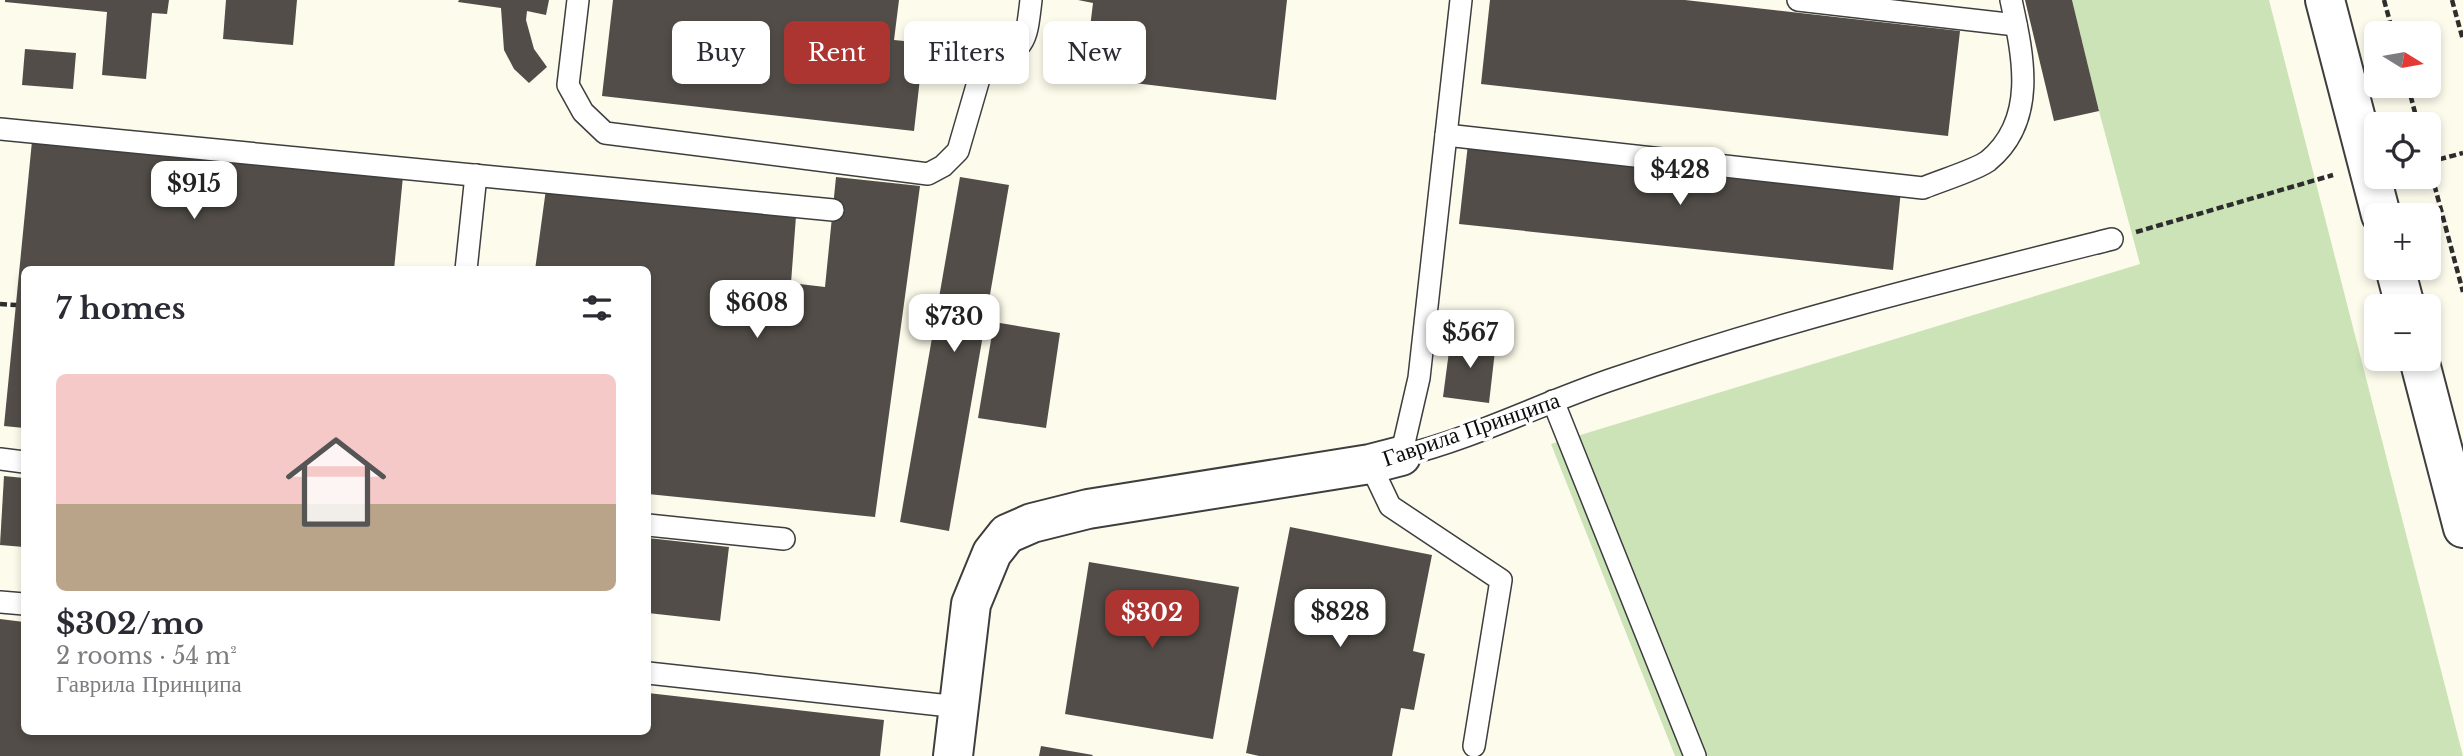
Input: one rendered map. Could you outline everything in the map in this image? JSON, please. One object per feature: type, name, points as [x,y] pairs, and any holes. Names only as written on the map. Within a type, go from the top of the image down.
[{"type":"street","points":[[2325,0],[2364,150]]},
{"type":"street","points":[[2422,371],[2463,528]]},
{"type":"street","name":"Гаврила Принципа","points":[[953,756],[971,604],[989,560],[1007,534],[1032,523],[1088,509],[1386,460]]},
{"type":"lane","points":[[578,0],[568,85],[583,112],[605,133],[928,174],[943,166],[958,151],[983,65],[1007,56],[1021,47],[1028,27],[1031,0]]},
{"type":"lane","points":[[1461,0],[1419,378],[1386,460],[1390,506],[1501,580],[1474,746]]},
{"type":"lane","points":[[1798,0],[2016,25]]},
{"type":"lane","points":[[1446,135],[1923,187],[1987,162],[2015,129],[2024,89],[2011,0]]},
{"type":"lane","points":[[0,129],[833,210]]},
{"type":"lane","points":[[466,266],[476,175]]},
{"type":"lane","name":"Гаврила Принципа","points":[[1386,460],[1435,446],[1614,378],[1814,315],[2112,239]]},
{"type":"lane","points":[[1553,401],[1695,756]]},
{"type":"lane","points":[[0,459],[21,462]]},
{"type":"lane","points":[[651,525],[784,539]]},
{"type":"lane","points":[[0,602],[21,604]]},
{"type":"lane","points":[[651,673],[959,706]]},
{"type":"path","points":[[2386,0],[2390,21]]},
{"type":"path","points":[[2452,0],[2463,40]]},
{"type":"path","points":[[2441,160],[2463,153]]},
{"type":"path","points":[[2112,239],[2364,166]]},
{"type":"path","points":[[2436,189],[2463,292]]},
{"type":"path","points":[[0,304],[16,305]]},
{"type":"green space","points":[[2072,0],[2269,0],[2463,756],[1675,756],[1551,444],[2140,264]]},
{"type":"building","points":[[5,0],[169,0],[167,14],[152,13],[146,79],[102,75],[107,12]]},
{"type":"building","points":[[226,0],[297,0],[293,45],[223,39]]},
{"type":"building","points":[[549,0],[546,15],[527,11],[526,20],[534,49],[547,67],[529,83],[514,69],[504,50],[501,8],[458,2]]},
{"type":"building","points":[[613,0],[899,0],[894,40],[904,41],[904,84],[919,84],[914,131],[602,96]]},
{"type":"building","points":[[1078,0],[1287,0],[1276,100],[1142,84],[1146,84],[1146,21],[1091,21],[1093,3]]},
{"type":"building","points":[[1490,0],[1685,0],[1960,31],[1948,136],[1481,84]]},
{"type":"building","points":[[2025,0],[2072,0],[2099,111],[2054,121]]},
{"type":"building","points":[[25,49],[76,53],[73,89],[22,85]]},
{"type":"building","points":[[32,141],[403,176],[394,266],[21,266],[21,428],[4,426]]},
{"type":"building","points":[[1468,144],[1901,190],[1893,270],[1459,224]]},
{"type":"building","points":[[836,177],[920,186],[875,517],[651,494],[651,266],[536,266],[546,189],[796,216],[791,283],[825,287]]},
{"type":"building","points":[[960,177],[1009,185],[949,531],[900,522]]},
{"type":"building","points":[[994,322],[1060,333],[1046,428],[978,418]]},
{"type":"building","points":[[1451,336],[1496,342],[1489,403],[1443,397]]},
{"type":"building","points":[[4,476],[21,478],[21,547],[0,545]]},
{"type":"building","points":[[1290,527],[1432,555],[1413,651],[1425,654],[1414,710],[1401,708],[1392,756],[1259,756],[1246,753]]},
{"type":"building","points":[[651,538],[729,547],[720,621],[651,613]]},
{"type":"building","points":[[1089,562],[1239,587],[1213,739],[1065,714]]},
{"type":"building","points":[[0,619],[21,622],[21,735],[651,735],[651,693],[884,720],[880,756],[0,756]]},
{"type":"building","points":[[1041,746],[1093,755],[1039,756]]}]
